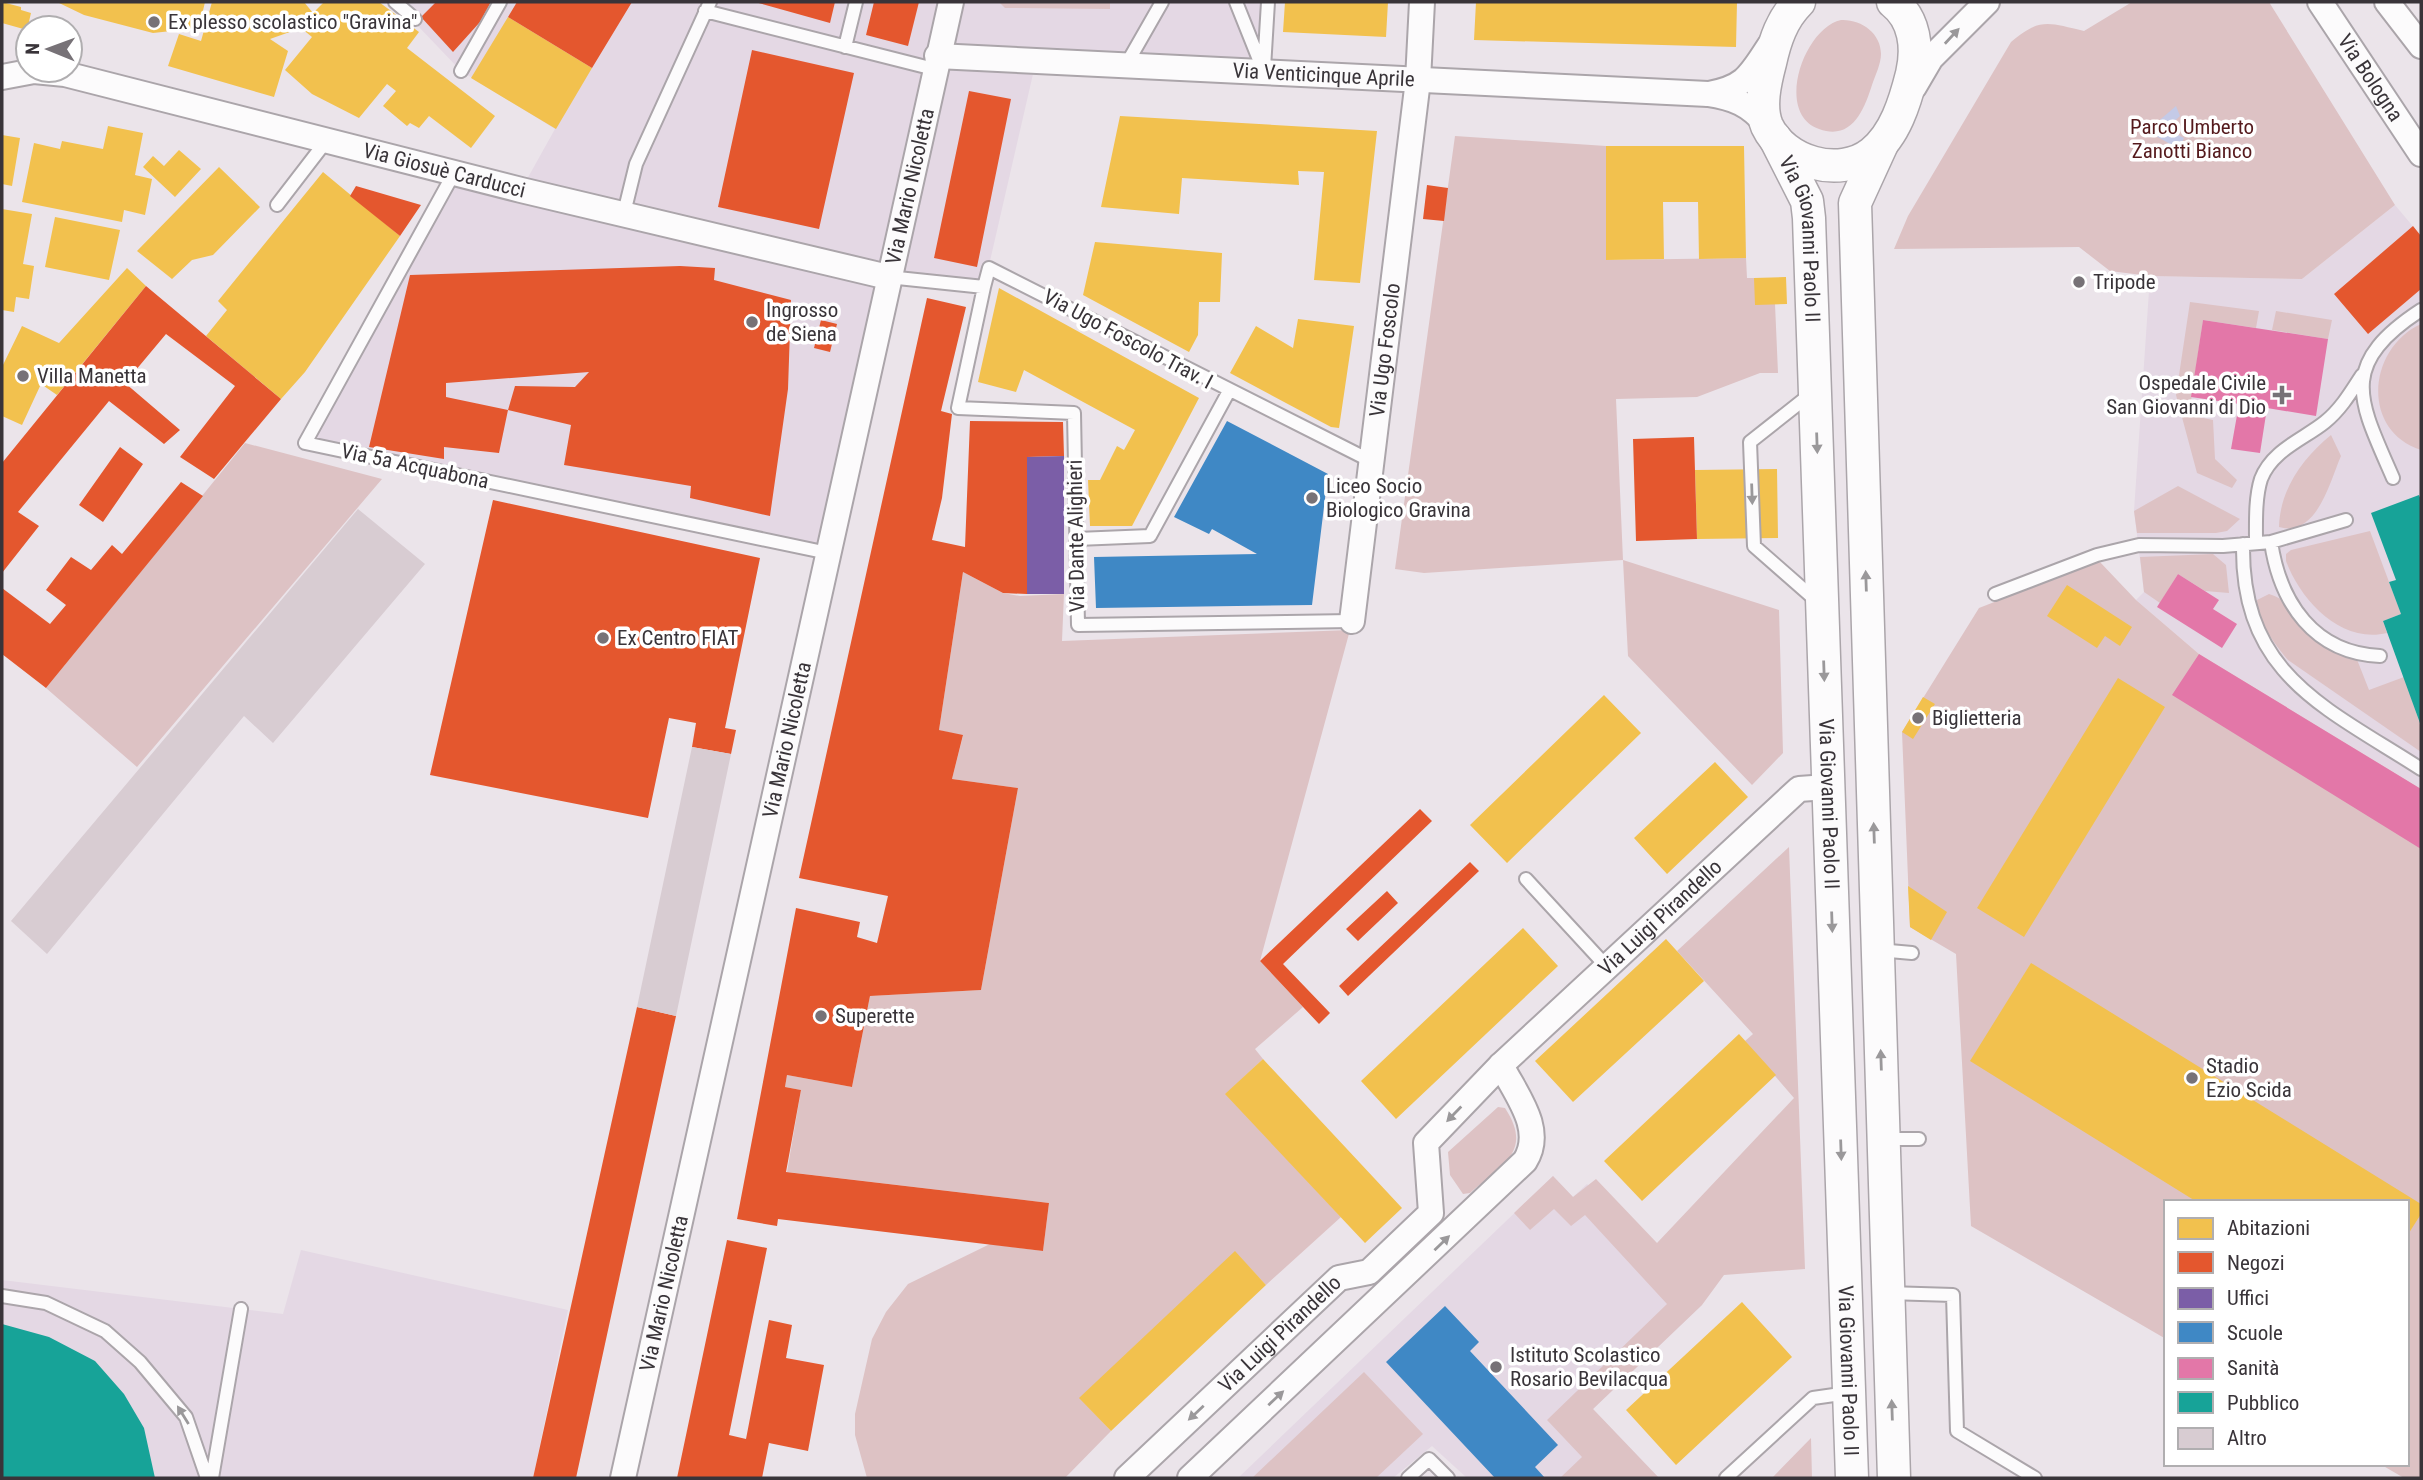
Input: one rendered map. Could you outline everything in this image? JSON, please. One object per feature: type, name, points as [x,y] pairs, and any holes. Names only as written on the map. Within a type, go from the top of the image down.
[{"type":"street","name":"Via Mario Nicoletta","points":[[623,1478],[951,2]]},
{"type":"street","name":"Via Ugo Foscolo","points":[[1352,621],[1418,79],[1422,2]]},
{"type":"street","name":"Via Giovanni Paolo II","points":[[1893,2],[1908,19],[1915,50],[1914,64],[1900,112],[1855,202],[1894,1478]]},
{"type":"street","points":[[1900,112],[1931,58],[1987,2]]},
{"type":"street","name":"Via Bologna","points":[[2320,2],[2421,154]]},
{"type":"street","points":[[2386,2],[2421,46]]},
{"type":"street","points":[[1708,94],[1732,89],[1750,75],[1790,12]]},
{"type":"street","points":[[1770,131],[1765,85],[1790,12]]},
{"type":"street","name":"Via Venticinque Aprile","points":[[936,63],[1126,65],[1708,94]]},
{"type":"street","name":"Via Giosuè Carducci","points":[[2,77],[34,71],[65,74],[454,173],[888,277]]},
{"type":"street","points":[[1708,94],[1733,98],[1752,108],[1770,131],[1804,160],[1822,165],[1856,161],[1870,155],[1882,144]]},
{"type":"street","name":"Via Giovanni Paolo II","points":[[1770,131],[1807,201],[1852,1478]]},
{"type":"street","name":"Via Luigi Pirandello","points":[[1127,1478],[1339,1278],[1369,1272],[1431,1213],[1426,1143],[1501,1065],[1799,789],[1827,787]]},
{"type":"street","name":"Via Luigi Pirandello","points":[[1190,1478],[1525,1161],[1532,1151],[1534,1137],[1529,1120],[1501,1065]]},
{"type":"lane","points":[[395,2],[415,19]]},
{"type":"lane","points":[[461,71],[500,2]]},
{"type":"lane","points":[[845,47],[856,2]]},
{"type":"lane","points":[[1126,65],[1162,2]]},
{"type":"lane","points":[[1236,2],[1264,72]]},
{"type":"lane","points":[[1264,72],[1268,2]]},
{"type":"lane","points":[[624,213],[636,164],[708,6],[845,47],[936,63]]},
{"type":"lane","points":[[277,205],[327,140]]},
{"type":"lane","name":"Via 5a Acquabona","points":[[454,173],[305,443],[828,553]]},
{"type":"lane","name":"Via Ugo Foscolo Trav. I","points":[[984,287],[989,268],[1371,461]]},
{"type":"lane","points":[[888,277],[984,287]]},
{"type":"lane","name":"Via Dante Alighieri","points":[[984,287],[958,408],[1074,413],[1078,625],[1352,621]]},
{"type":"lane","points":[[2421,310],[2383,340],[2341,407],[2325,422],[2288,446],[2269,466],[2261,479],[2244,580],[2250,615],[2274,662],[2301,689],[2421,769]]},
{"type":"lane","points":[[2362,375],[2366,416],[2393,478]]},
{"type":"lane","points":[[1815,390],[1750,442],[1754,546],[1822,605]]},
{"type":"lane","points":[[1077,539],[1150,536],[1229,391]]},
{"type":"lane","points":[[1995,594],[2097,555],[2139,545],[2271,542],[2346,520]]},
{"type":"lane","points":[[2271,542],[2275,573],[2286,595],[2323,641],[2344,650],[2380,656]]},
{"type":"lane","points":[[1526,879],[1607,967]]},
{"type":"lane","points":[[1878,950],[1912,953]]},
{"type":"lane","points":[[1884,1139],[1919,1139]]},
{"type":"lane","points":[[1888,1293],[1953,1295],[1956,1432],[2035,1478]]},
{"type":"lane","points":[[2,1296],[46,1303],[105,1331],[139,1362],[186,1417],[210,1478]]},
{"type":"lane","points":[[210,1478],[241,1309]]},
{"type":"lane","points":[[1726,1478],[1813,1398],[1849,1393]]},
{"type":"lane","points":[[1408,1478],[1429,1459],[1448,1478]]},
{"type":"shaded area","points":[[395,2],[1268,2],[1264,72],[1036,61],[984,287],[889,277],[828,553],[305,443],[454,173],[521,190],[555,129],[461,71]]},
{"type":"shaded area","name":"Ospedale Civile San Giovanni di Dio","points":[[2395,205],[2421,236],[2421,789],[2199,654],[2136,600],[2144,592],[2134,511],[2150,276],[2302,279]]},
{"type":"shaded area","name":"Istituto Scolastico Rosario Bevilacqua","points":[[1553,1176],[1573,1197],[1587,1184],[1702,1305],[1593,1409],[1659,1478],[1467,1478],[1432,1446],[1393,1478],[1238,1478]]},
{"type":"shaded area","points":[[301,1250],[568,1310],[533,1478],[2,1478],[2,1280],[283,1314]]},
{"type":"green space","points":[[999,2],[1110,2],[1110,9],[1005,8]]},
{"type":"green space","name":"Parco Umberto Zanotti Bianco","points":[[2132,2],[2269,2],[2395,205],[2302,279],[2150,276],[2110,271],[2079,247],[1894,249],[1908,216],[2011,42],[2038,25],[2053,24],[2084,31]]},
{"type":"green space","points":[[1841,20],[1856,22],[1874,34],[1880,46],[1881,58],[1869,95],[1855,121],[1840,131],[1830,132],[1819,129],[1806,120],[1798,106],[1796,90],[1799,72],[1816,38],[1828,26]]},
{"type":"green space","points":[[1455,136],[1606,146],[1607,260],[1746,258],[1747,278],[1754,278],[1775,304],[1778,373],[1760,373],[1697,397],[1616,399],[1623,560],[1424,573],[1395,569]]},
{"type":"green space","points":[[2190,302],[2259,311],[2256,328],[2203,320],[2189,415],[2213,420],[2215,459],[2237,480],[2232,488],[2197,473],[2176,395]]},
{"type":"green space","points":[[2276,311],[2332,320],[2328,339],[2272,330]]},
{"type":"green space","points":[[2421,324],[2421,450],[2401,440],[2388,425],[2380,408],[2378,388],[2390,351],[2403,335]]},
{"type":"green space","points":[[2331,435],[2341,456],[2320,505],[2303,524],[2292,528],[2279,527],[2284,500],[2295,475],[2311,454]]},
{"type":"green space","points":[[245,443],[382,479],[137,767],[46,688]]},
{"type":"green space","points":[[2178,486],[2240,519],[2227,531],[2216,533],[2137,533],[2134,511]]},
{"type":"green space","points":[[2370,531],[2401,614],[2383,621],[2387,633],[2370,635],[2339,626],[2312,604],[2293,576],[2286,561],[2286,554],[2291,550]]},
{"type":"green space","points":[[2213,554],[2226,565],[2229,593],[2205,591],[2178,574],[2160,603],[2144,592],[2140,557]]},
{"type":"green space","points":[[1623,560],[1779,610],[1783,753],[1752,785],[1628,656]]},
{"type":"green space","name":"Stadio Ezio Scida","points":[[2099,561],[2136,600],[2199,654],[2421,789],[2421,1478],[2404,1478],[2383,1466],[2409,1466],[2409,1200],[2164,1200],[2164,1338],[1971,1226],[1956,954],[1910,927],[1902,732],[1979,608]]},
{"type":"green space","points":[[963,572],[1003,593],[1020,596],[1064,594],[1062,641],[1350,630],[1260,961],[1303,1007],[1255,1049],[1263,1059],[1226,1094],[1341,1217],[1266,1285],[1235,1252],[1080,1398],[1111,1431],[1065,1478],[867,1478],[855,1435],[855,1414],[872,1339],[886,1312],[908,1284],[990,1244],[1043,1251],[1049,1203],[787,1172],[801,1090],[785,1087],[787,1075],[852,1087],[870,996],[981,990],[1018,788],[952,779],[963,736],[939,730]]},
{"type":"green space","points":[[2269,594],[2281,599],[2324,647],[2338,654],[2356,657],[2369,690],[2404,677],[2421,727],[2421,752],[2288,660],[2260,616],[2257,600]]},
{"type":"green space","points":[[1789,847],[1805,1269],[1724,1275],[1702,1305],[1593,1409],[1659,1478],[1560,1478],[1582,1457],[1547,1420],[1667,1304],[1585,1215],[1571,1226],[1554,1209],[1530,1230],[1514,1213],[1553,1176],[1573,1197],[1596,1179],[1657,1243],[1794,1098],[1745,1041],[1753,1034],[1677,951]]},
{"type":"green space","points":[[1498,1107],[1505,1108],[1513,1123],[1515,1147],[1502,1166],[1470,1193],[1463,1194],[1450,1175],[1448,1152]]},
{"type":"green space","points":[[1364,1372],[1423,1434],[1376,1478],[1252,1478]]},
{"type":"green space","points":[[1811,1438],[1812,1478],[1772,1478]]},
{"type":"water","points":[[2176,106],[2180,116],[2166,129],[2184,138],[2179,149],[2147,131]]},
{"type":"building: Abitazioni","points":[[2,2],[31,13],[14,14],[14,26],[2,23]]},
{"type":"building: Abitazioni","name":"Ex plesso scolastico \"Gravina\"","points":[[57,2],[205,2],[199,28],[153,33],[82,14]]},
{"type":"building: Abitazioni","points":[[212,2],[304,2],[313,13],[324,2],[379,2],[419,32],[407,48],[495,116],[471,148],[429,116],[419,128],[410,123],[407,126],[383,106],[396,91],[387,84],[359,118],[312,94],[285,70],[312,37],[301,28],[270,39],[288,51],[274,97],[168,66],[179,34],[201,41]]},
{"type":"building: Abitazioni","points":[[1285,2],[1388,2],[1386,37],[1283,32]]},
{"type":"building: Abitazioni","points":[[1476,2],[1737,2],[1736,47],[1474,40]]},
{"type":"building: Abitazioni","points":[[508,17],[592,68],[556,129],[471,78]]},
{"type":"building: Abitazioni","points":[[1120,116],[1377,131],[1360,283],[1314,280],[1324,172],[1298,171],[1299,185],[1182,178],[1179,214],[1101,207]]},
{"type":"building: Abitazioni","points":[[108,126],[143,133],[135,175],[152,179],[145,215],[124,210],[122,222],[22,202],[34,143],[60,149],[62,141],[103,149]]},
{"type":"building: Abitazioni","points":[[2,135],[20,138],[12,186],[2,184]]},
{"type":"building: Abitazioni","points":[[1606,146],[1744,146],[1746,258],[1699,259],[1698,202],[1663,202],[1664,259],[1606,260]]},
{"type":"building: Abitazioni","points":[[179,150],[201,169],[175,197],[143,167],[153,156],[164,166]]},
{"type":"building: Abitazioni","points":[[219,167],[260,207],[213,255],[192,260],[172,279],[137,251]]},
{"type":"building: Abitazioni","points":[[323,172],[400,236],[305,372],[281,399],[206,336],[227,310],[218,301]]},
{"type":"building: Abitazioni","points":[[2,209],[32,214],[23,264],[34,266],[29,299],[16,297],[14,312],[2,310]]},
{"type":"building: Abitazioni","points":[[55,217],[120,230],[109,280],[45,267]]},
{"type":"building: Abitazioni","points":[[1095,242],[1222,253],[1220,302],[1199,302],[1198,335],[1189,352],[1083,295]]},
{"type":"building: Abitazioni","points":[[127,268],[146,286],[57,395],[41,384],[22,425],[2,416],[2,367],[22,326],[59,343]]},
{"type":"building: Abitazioni","points":[[1786,277],[1787,304],[1755,305],[1754,278]]},
{"type":"building: Abitazioni","points":[[999,288],[1199,398],[1132,526],[1090,526],[1088,480],[1100,480],[1117,446],[1124,450],[1135,430],[1024,370],[1016,392],[978,382]]},
{"type":"building: Abitazioni","points":[[1298,319],[1354,326],[1339,428],[1331,427],[1230,373],[1256,326],[1293,348]]},
{"type":"building: Abitazioni","points":[[1777,469],[1778,538],[1697,539],[1695,470]]},
{"type":"building: Abitazioni","points":[[2067,585],[2132,627],[2120,646],[2105,636],[2097,648],[2047,616]]},
{"type":"building: Abitazioni","points":[[2118,678],[2165,707],[2024,937],[1977,908]]},
{"type":"building: Abitazioni","points":[[1604,695],[1641,733],[1507,863],[1470,825]]},
{"type":"building: Abitazioni","name":"Biglietteria","points":[[1923,697],[1935,704],[1913,739],[1902,732]]},
{"type":"building: Abitazioni","points":[[1715,762],[1748,797],[1667,874],[1634,838]]},
{"type":"building: Abitazioni","points":[[1908,886],[1947,912],[1931,940],[1910,927]]},
{"type":"building: Abitazioni","points":[[1523,928],[1558,966],[1396,1119],[1361,1081]]},
{"type":"building: Abitazioni","points":[[1666,939],[1704,981],[1573,1102],[1535,1061]]},
{"type":"building: Abitazioni","points":[[2031,963],[2421,1204],[2421,1214],[2409,1233],[2409,1200],[2194,1200],[1970,1061]]},
{"type":"building: Abitazioni","points":[[1739,1034],[1776,1075],[1642,1201],[1604,1161]]},
{"type":"building: Abitazioni","points":[[1263,1059],[1402,1208],[1365,1243],[1225,1094]]},
{"type":"building: Abitazioni","points":[[1235,1251],[1266,1285],[1111,1431],[1079,1398]]},
{"type":"building: Abitazioni","points":[[1742,1302],[1792,1357],[1676,1465],[1626,1410]]},
{"type":"building: Negozi","points":[[436,2],[491,2],[480,22],[453,52],[421,17]]},
{"type":"building: Negozi","points":[[517,2],[632,2],[592,68],[508,17]]},
{"type":"building: Negozi","points":[[755,2],[835,2],[830,23]]},
{"type":"building: Negozi","points":[[874,2],[919,2],[908,46],[866,35]]},
{"type":"building: Negozi","points":[[752,50],[854,73],[819,229],[718,207]]},
{"type":"building: Negozi","points":[[969,91],[1011,99],[977,267],[934,258]]},
{"type":"building: Negozi","points":[[1427,185],[1448,188],[1444,221],[1423,219]]},
{"type":"building: Negozi","points":[[356,186],[421,205],[400,236],[350,196]]},
{"type":"building: Negozi","points":[[2413,226],[2421,236],[2421,289],[2368,334],[2334,294]]},
{"type":"building: Negozi","points":[[680,266],[715,268],[714,280],[791,300],[788,389],[770,516],[690,498],[691,486],[564,465],[571,425],[508,410],[499,453],[444,447],[444,459],[369,447],[410,275]],"holes":[[[589,372],[575,387],[515,386],[508,410],[446,397],[446,383]]]},
{"type":"building: Negozi","points":[[146,286],[281,399],[214,479],[180,457],[235,386],[166,334],[125,383],[180,430],[164,444],[109,401],[18,512],[39,526],[2,573],[2,463]]},
{"type":"building: Negozi","points":[[927,298],[966,307],[941,411],[952,414],[942,498],[932,540],[965,547],[970,421],[1063,422],[1064,456],[1027,457],[1027,594],[1003,593],[963,572],[939,730],[963,735],[952,779],[1018,788],[981,990],[870,996],[852,1087],[787,1075],[785,1087],[801,1090],[786,1172],[1049,1203],[1043,1251],[778,1219],[777,1226],[737,1219],[796,908],[860,922],[857,937],[877,943],[888,896],[799,878]]},
{"type":"building: Negozi","points":[[821,320],[837,324],[830,352],[814,348]]},
{"type":"building: Negozi","points":[[1694,437],[1697,539],[1636,541],[1633,439]]},
{"type":"building: Negozi","points":[[120,447],[143,464],[103,522],[79,505]]},
{"type":"building: Negozi","points":[[181,482],[203,496],[46,688],[2,654],[2,588],[50,624],[66,605],[46,590],[71,557],[91,570],[112,545],[122,554]]},
{"type":"building: Negozi","name":"Ex Centro FIAT","points":[[493,500],[760,558],[725,728],[736,730],[731,754],[692,747],[696,723],[669,718],[648,818],[430,775]]},
{"type":"building: Negozi","points":[[1420,809],[1432,821],[1283,964],[1330,1013],[1319,1024],[1260,961]]},
{"type":"building: Negozi","points":[[1470,862],[1479,871],[1348,996],[1339,986]]},
{"type":"building: Negozi","points":[[1387,891],[1398,903],[1358,941],[1346,929]]},
{"type":"building: Negozi","points":[[637,1007],[676,1016],[576,1478],[533,1478]]},
{"type":"building: Negozi","points":[[727,1240],[767,1248],[729,1435],[746,1439],[769,1320],[792,1325],[786,1358],[824,1365],[808,1451],[769,1443],[762,1478],[677,1478]]},
{"type":"building: Uffici","points":[[1064,456],[1064,594],[1027,594],[1027,457]]},
{"type":"building: Scuole","points":[[1227,421],[1328,474],[1312,605],[1096,608],[1094,557],[1257,554],[1212,529],[1209,534],[1174,517]]},
{"type":"building: Scuole","points":[[1445,1306],[1479,1342],[1470,1351],[1558,1445],[1535,1467],[1545,1478],[1495,1478],[1386,1362]]},
{"type":"building: Sanità","points":[[2203,320],[2328,339],[2316,416],[2267,408],[2260,453],[2231,449],[2239,404],[2191,397]]},
{"type":"building: Sanità","points":[[2178,574],[2219,600],[2213,609],[2237,624],[2222,648],[2157,607]]},
{"type":"building: Sanità","points":[[2199,654],[2421,789],[2421,849],[2172,695]]},
{"type":"building: Pubblico","points":[[2419,495],[2421,726],[2383,621],[2401,614],[2389,582],[2396,580],[2371,513]]},
{"type":"building: Pubblico","points":[[2,1324],[49,1337],[95,1361],[124,1394],[144,1428],[155,1478],[2,1478]]},
{"type":"building: Altro","points":[[358,509],[425,564],[273,743],[244,716],[47,954],[11,921]]},
{"type":"building: Altro","points":[[692,747],[731,754],[676,1016],[637,1007]]},
{"type":"place","name":"Ex plesso scolastico \"Gravina\"","points":[[154,22]]},
{"type":"place","name":"Tripode","points":[[2079,282]]},
{"type":"place","name":"Ingrosso de Siena","points":[[752,322]]},
{"type":"place","name":"Villa Manetta","points":[[23,376]]},
{"type":"place","name":"Ospedale Civile San Giovanni di Dio","points":[[2282,395]]},
{"type":"place","name":"Liceo Socio Biologico Gravina","points":[[1312,498]]},
{"type":"place","name":"Ex Centro FIAT","points":[[603,638]]},
{"type":"place","name":"Biglietteria","points":[[1918,718]]},
{"type":"place","name":"Superette","points":[[821,1016]]},
{"type":"place","name":"Stadio Ezio Scida","points":[[2192,1078]]},
{"type":"place","name":"Istituto Scolastico Rosario Bevilacqua","points":[[1496,1367]]}]
